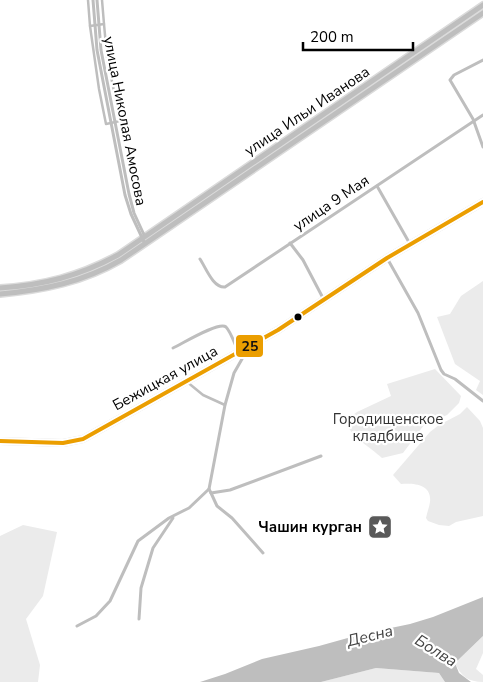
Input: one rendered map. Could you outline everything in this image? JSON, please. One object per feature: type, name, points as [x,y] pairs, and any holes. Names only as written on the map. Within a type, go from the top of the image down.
[{"type":"main road","name":"улица Ильи Иванова","points":[[145,240],[483,5]]},
{"type":"main road","name":"улица Ильи Иванова","points":[[145,240],[483,13]]},
{"type":"main road","name":"Бежицкая улица","points":[[0,441],[63,443],[82,439],[278,330],[387,258],[483,202]]},
{"type":"main road","points":[[0,288],[42,283],[69,277],[100,264],[145,240]]},
{"type":"main road","points":[[0,294],[43,289],[87,277],[104,270],[145,240]]},
{"type":"street","points":[[88,0],[99,90],[106,124],[120,121],[99,24],[102,0]]},
{"type":"street","name":"улица Николая Амосова","points":[[93,0],[99,24]]},
{"type":"street","name":"улица Николая Амосова","points":[[97,0],[99,24],[98,50],[131,204],[145,240]]},
{"type":"street","points":[[90,26],[99,24]]},
{"type":"street","points":[[483,60],[454,75],[450,80],[474,122],[483,147]]},
{"type":"street","name":"улица 9 Мая","points":[[200,259],[216,284],[225,287],[483,115]]},
{"type":"street","points":[[377,186],[410,244]]},
{"type":"street","points":[[290,243],[303,260],[324,300]]},
{"type":"street","points":[[387,258],[418,312],[441,370],[444,374],[456,379],[483,401]]},
{"type":"street","points":[[77,626],[96,616],[110,601],[138,541],[156,527],[188,508],[209,489],[225,406],[234,373],[242,359],[240,351],[226,328],[221,325],[212,327],[173,348]]},
{"type":"street","points":[[186,381],[203,395],[225,406]]},
{"type":"street","points":[[211,493],[230,490],[321,456]]},
{"type":"street","points":[[209,489],[217,506],[232,518],[263,553]]},
{"type":"street","points":[[139,619],[142,588],[153,548],[174,517]]},
{"type":"green space","points":[[483,281],[483,395],[476,390],[480,381],[455,364],[437,317],[450,314],[461,296]]},
{"type":"green space","name":"Городищенское кладбище","points":[[435,369],[461,396],[459,403],[447,415],[424,425],[403,453],[382,458],[356,437],[348,427],[345,421],[357,412],[391,396],[387,384]]},
{"type":"green space","points":[[467,407],[480,421],[483,428],[483,516],[456,522],[449,526],[439,525],[428,521],[426,518],[430,502],[428,491],[421,486],[401,484],[393,475],[430,432],[460,414]]},
{"type":"green space","points":[[23,525],[57,532],[43,596],[26,619],[40,665],[38,682],[0,682],[0,536]]},
{"type":"green space","points":[[483,636],[483,653],[476,669],[483,675],[483,682],[478,682],[466,677],[455,663]]},
{"type":"green space","points":[[376,668],[439,673],[445,682],[321,682]]},
{"type":"water","points":[[483,597],[483,636],[455,663],[459,673],[471,682],[445,682],[439,673],[376,668],[321,682],[200,682],[262,659],[410,624]]},
{"type":"transit line","name":"25","points":[[0,441],[63,443],[83,439],[278,330],[387,258],[483,202]]},
{"type":"place","name":"Чашин курган","points":[[380,527]]},
{"type":"water label","name":"Десна","points":[[370,636]]},
{"type":"water label","name":"Болва","points":[[436,651]]}]
